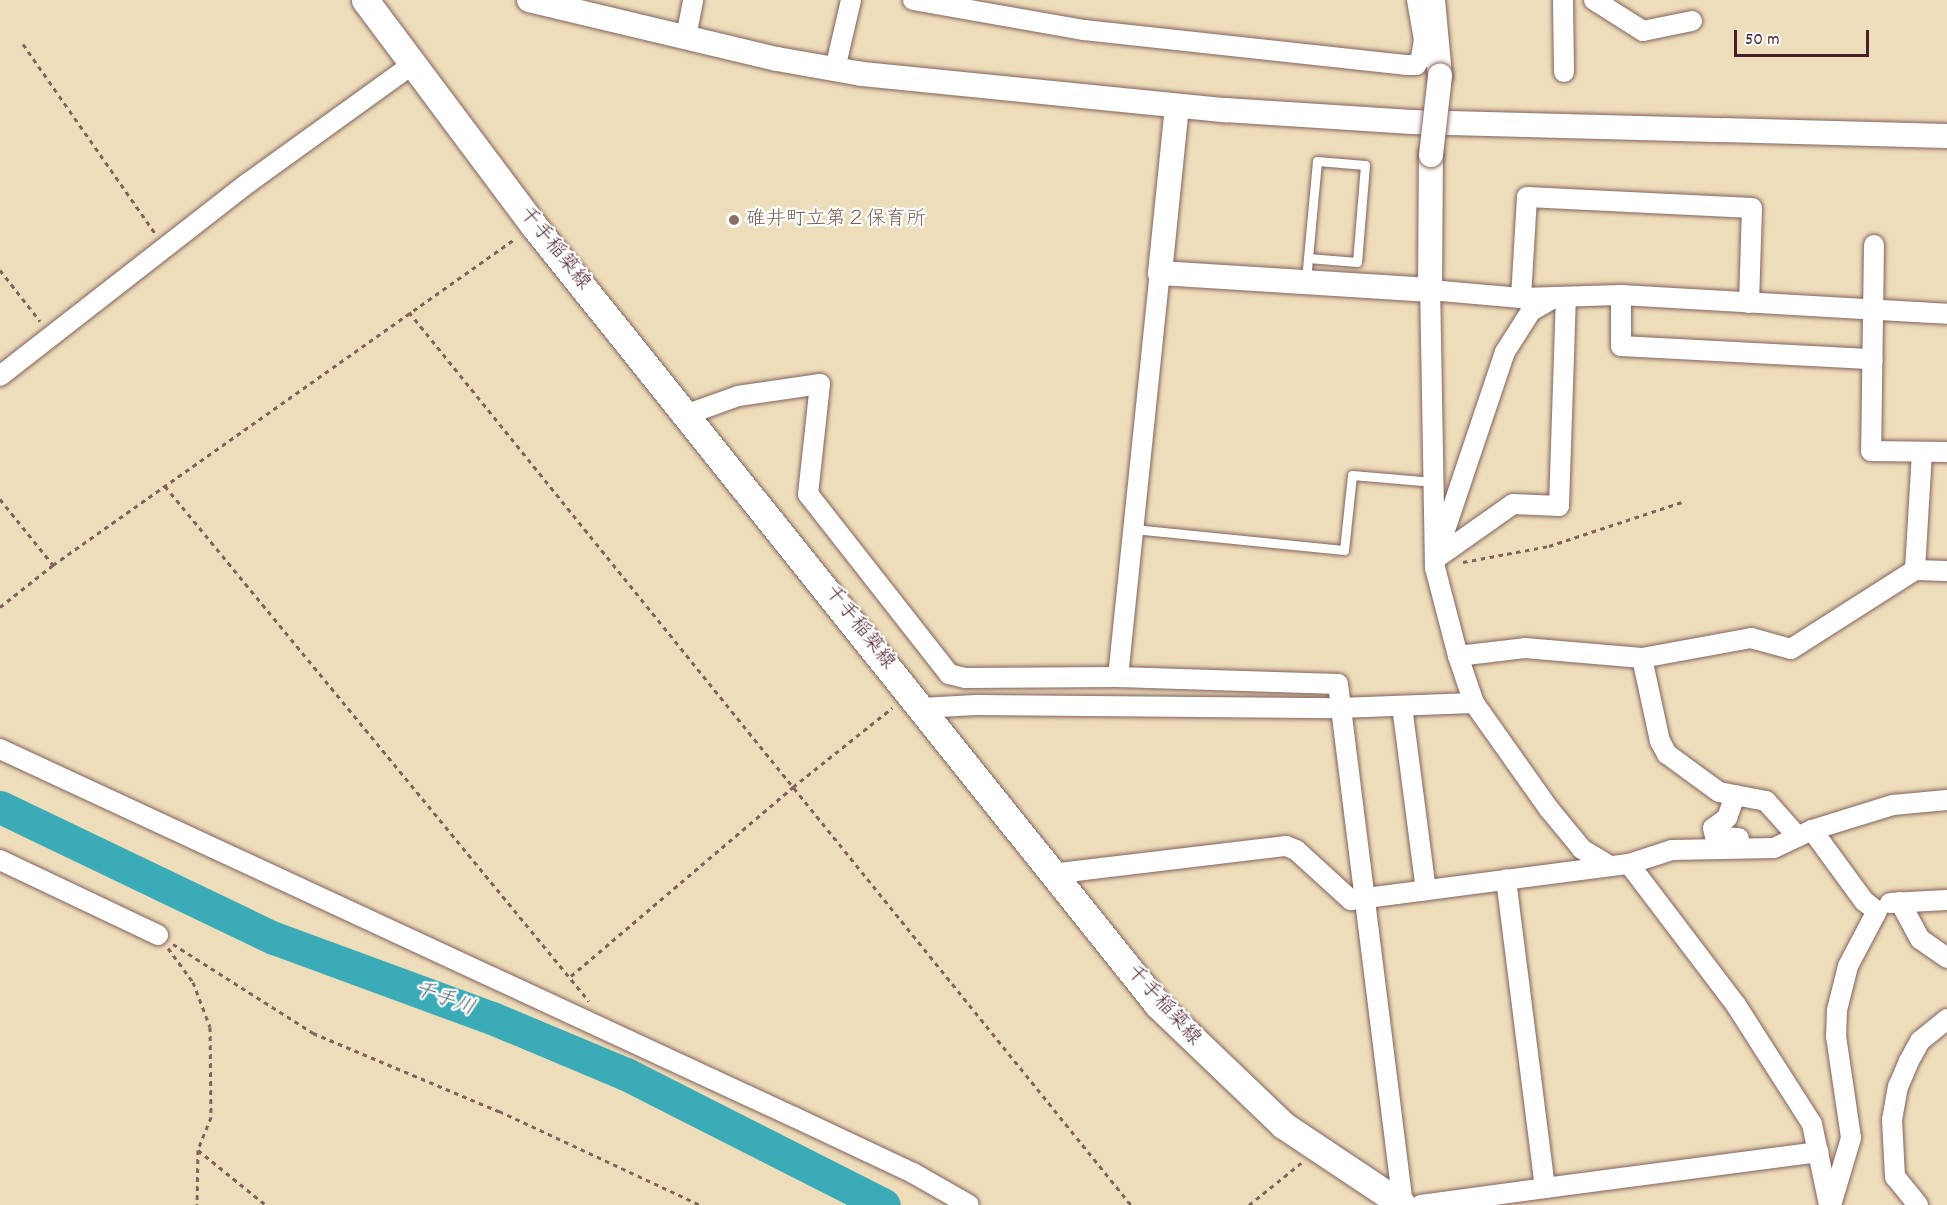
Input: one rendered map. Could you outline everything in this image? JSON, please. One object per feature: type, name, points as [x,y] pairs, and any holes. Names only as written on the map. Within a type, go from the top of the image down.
[{"type":"main road","name":"千手稲築線","points":[[365,0],[534,226],[688,414],[1051,874],[1158,1005],[1283,1125],[1403,1205]]},
{"type":"street","points":[[529,0],[836,69],[1177,106],[1412,122],[1947,136]]},
{"type":"street","points":[[686,37],[693,0]]},
{"type":"street","points":[[836,69],[851,0]]},
{"type":"street","points":[[913,0],[1084,30],[1416,65],[1424,40],[1417,0]]},
{"type":"street","points":[[1433,0],[1440,76],[1431,155],[1430,290],[1435,563],[1458,656],[1474,703],[1571,838],[1593,858],[1619,865],[1736,1005],[1812,1124],[1830,1205]]},
{"type":"street","points":[[1563,0],[1564,72]]},
{"type":"street","points":[[1594,0],[1643,31],[1692,21]]},
{"type":"street","points":[[0,376],[164,247],[413,64]]},
{"type":"street","points":[[1118,677],[1177,106]]},
{"type":"street","points":[[1521,298],[1527,197],[1752,208],[1749,303]]},
{"type":"street","points":[[1874,245],[1871,451],[1947,452]]},
{"type":"street","points":[[1160,273],[1521,298],[1621,295],[1947,314]]},
{"type":"street","points":[[1621,295],[1621,346],[1873,359]]},
{"type":"street","points":[[1435,563],[1513,504],[1559,506],[1561,297]]},
{"type":"street","points":[[1435,563],[1505,352],[1531,311],[1561,297]]},
{"type":"street","points":[[688,414],[738,396],[820,384],[808,494],[949,674],[965,678],[1118,677],[1338,684],[1339,708],[1403,1205]]},
{"type":"street","points":[[1915,570],[1922,452]]},
{"type":"street","points":[[1458,656],[1525,648],[1642,658],[1751,638],[1791,649],[1915,570],[1947,571]]},
{"type":"street","points":[[1642,658],[1660,741],[1667,754],[1706,785],[1735,795],[1766,801],[1805,834],[1864,901],[1877,911]]},
{"type":"street","points":[[915,701],[976,705],[1339,708],[1474,703]]},
{"type":"street","points":[[1402,706],[1426,890]]},
{"type":"street","points":[[0,749],[794,1117],[913,1173],[969,1205]]},
{"type":"street","points":[[1735,795],[1727,818],[1713,828],[1715,836],[1750,840],[1760,848]]},
{"type":"street","points":[[1051,874],[1286,846],[1296,850],[1351,900],[1619,865],[1672,850],[1760,848],[1783,845],[1805,834],[1893,805],[1947,800]]},
{"type":"street","points":[[0,860],[158,935]]},
{"type":"street","points":[[1506,879],[1545,1188]]},
{"type":"street","points":[[1830,1205],[1851,1138],[1836,1036],[1837,1010],[1848,966],[1877,911],[1885,904],[1947,900]]},
{"type":"street","points":[[1900,902],[1920,939],[1947,958]]},
{"type":"street","points":[[1918,1205],[1895,1177],[1892,1120],[1898,1087],[1909,1061],[1920,1041],[1947,1019]]},
{"type":"street","points":[[1421,1205],[1819,1152]]},
{"type":"lane","points":[[1305,283],[1317,161],[1365,165],[1358,262],[1308,258]]},
{"type":"lane","points":[[1133,529],[1344,550],[1352,475],[1434,482]]},
{"type":"path","points":[[23,44],[164,247]]},
{"type":"path","points":[[0,607],[53,565],[534,226]]},
{"type":"path","points":[[0,270],[51,334]]},
{"type":"path","points":[[409,312],[1131,1205]]},
{"type":"path","points":[[165,486],[571,976],[792,787],[915,701]]},
{"type":"path","points":[[0,499],[53,565]]},
{"type":"path","points":[[1435,563],[1549,546],[1682,502]]},
{"type":"path","points":[[158,935],[193,982],[210,1027],[211,1118],[198,1150],[197,1205]]},
{"type":"path","points":[[158,935],[313,1033],[499,1111],[701,1205]]},
{"type":"path","points":[[1249,1205],[1319,1149]]},
{"type":"path","points":[[198,1150],[267,1205]]},
{"type":"waterway","name":"千手川","points":[[0,807],[274,938],[492,1018],[626,1074],[884,1205]]},
{"type":"place","name":"碓井町立第２保育所","points":[[734,220]]}]
